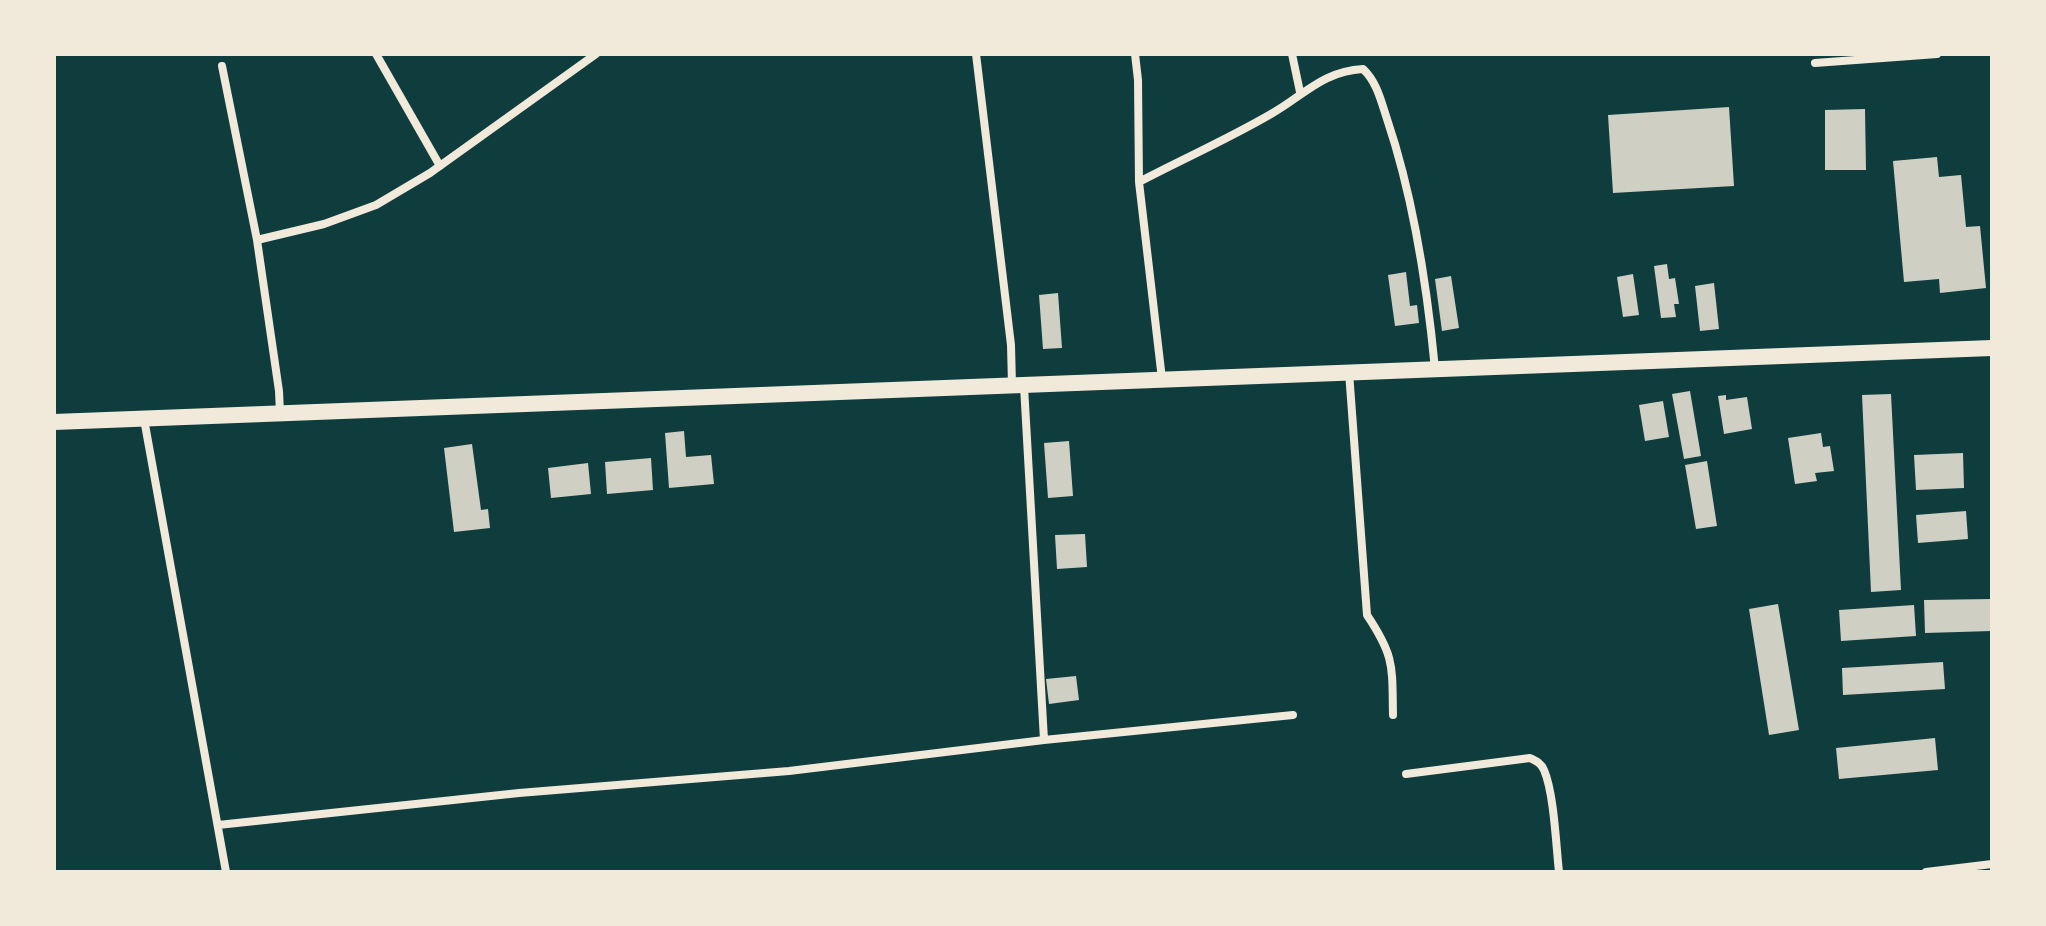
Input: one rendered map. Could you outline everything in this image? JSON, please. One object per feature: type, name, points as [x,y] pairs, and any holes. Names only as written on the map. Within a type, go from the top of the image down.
[{"type":"main road","points":[[54,422],[1992,348]]},
{"type":"street","points":[[376,54],[440,166]]},
{"type":"street","points":[[257,240],[324,224],[376,205],[440,166],[596,54]]},
{"type":"street","points":[[976,54],[1018,386],[1044,740]]},
{"type":"street","points":[[1135,54],[1139,182],[1162,379]]},
{"type":"street","points":[[1292,54],[1300,92]]},
{"type":"street","points":[[1815,63],[1937,54]]},
{"type":"street","points":[[222,66],[257,240],[280,413]]},
{"type":"street","points":[[1139,182],[1274,113],[1300,92],[1340,72],[1363,69],[1371,76],[1398,154],[1419,253],[1435,369]]},
{"type":"street","points":[[1349,372],[1367,615],[1385,641],[1392,659],[1393,715]]},
{"type":"street","points":[[143,418],[226,872]]},
{"type":"street","points":[[218,825],[519,793],[789,771],[1044,740],[1293,715]]},
{"type":"street","points":[[1406,774],[1530,758],[1539,762],[1549,790],[1559,872]]},
{"type":"street","points":[[1926,872],[1992,864]]},
{"type":"building","points":[[1729,107],[1734,186],[1613,193],[1608,115]]},
{"type":"building","points":[[1865,109],[1866,170],[1825,170],[1825,110]]},
{"type":"building","points":[[1937,157],[1939,177],[1961,175],[1966,227],[1980,226],[1986,288],[1940,293],[1939,279],[1904,282],[1893,161]]},
{"type":"building","points":[[1667,264],[1669,279],[1675,278],[1679,304],[1674,304],[1676,317],[1661,318],[1654,266]]},
{"type":"building","points":[[1406,272],[1410,306],[1417,305],[1419,323],[1395,326],[1388,275]]},
{"type":"building","points":[[1633,274],[1639,315],[1623,317],[1617,277]]},
{"type":"building","points":[[1451,276],[1459,328],[1442,331],[1435,279]]},
{"type":"building","points":[[1714,283],[1719,329],[1700,331],[1695,286]]},
{"type":"building","points":[[1058,293],[1062,348],[1043,349],[1039,295]]},
{"type":"building","points":[[1690,391],[1701,456],[1684,459],[1672,394]]},
{"type":"building","points":[[1891,394],[1901,590],[1871,592],[1862,395]]},
{"type":"building","points":[[1726,395],[1726,400],[1747,397],[1752,429],[1724,434],[1718,396]]},
{"type":"building","points":[[1663,401],[1669,437],[1645,441],[1639,405]]},
{"type":"building","points":[[684,431],[686,457],[711,455],[714,484],[669,488],[665,433]]},
{"type":"building","points":[[1821,433],[1823,447],[1830,446],[1834,471],[1815,473],[1817,481],[1795,484],[1788,438]]},
{"type":"building","points":[[1069,441],[1073,496],[1048,498],[1044,443]]},
{"type":"building","points":[[472,444],[481,510],[488,509],[490,528],[454,532],[444,448]]},
{"type":"building","points":[[1963,453],[1964,488],[1916,490],[1914,455]]},
{"type":"building","points":[[651,458],[653,490],[607,494],[605,462]]},
{"type":"building","points":[[1707,461],[1717,526],[1696,529],[1685,465]]},
{"type":"building","points":[[588,463],[591,494],[551,498],[548,468]]},
{"type":"building","points":[[1966,511],[1968,539],[1918,543],[1916,515]]},
{"type":"building","points":[[1085,534],[1087,567],[1057,569],[1055,535]]},
{"type":"building","points":[[1992,599],[1992,631],[1925,633],[1924,600]]},
{"type":"building","points":[[1778,604],[1799,730],[1769,735],[1749,609]]},
{"type":"building","points":[[1914,605],[1916,636],[1841,641],[1839,610]]},
{"type":"building","points":[[1943,662],[1945,689],[1843,695],[1842,668]]},
{"type":"building","points":[[1076,676],[1079,700],[1049,704],[1046,679]]},
{"type":"building","points":[[1935,738],[1938,770],[1839,779],[1836,748]]}]
